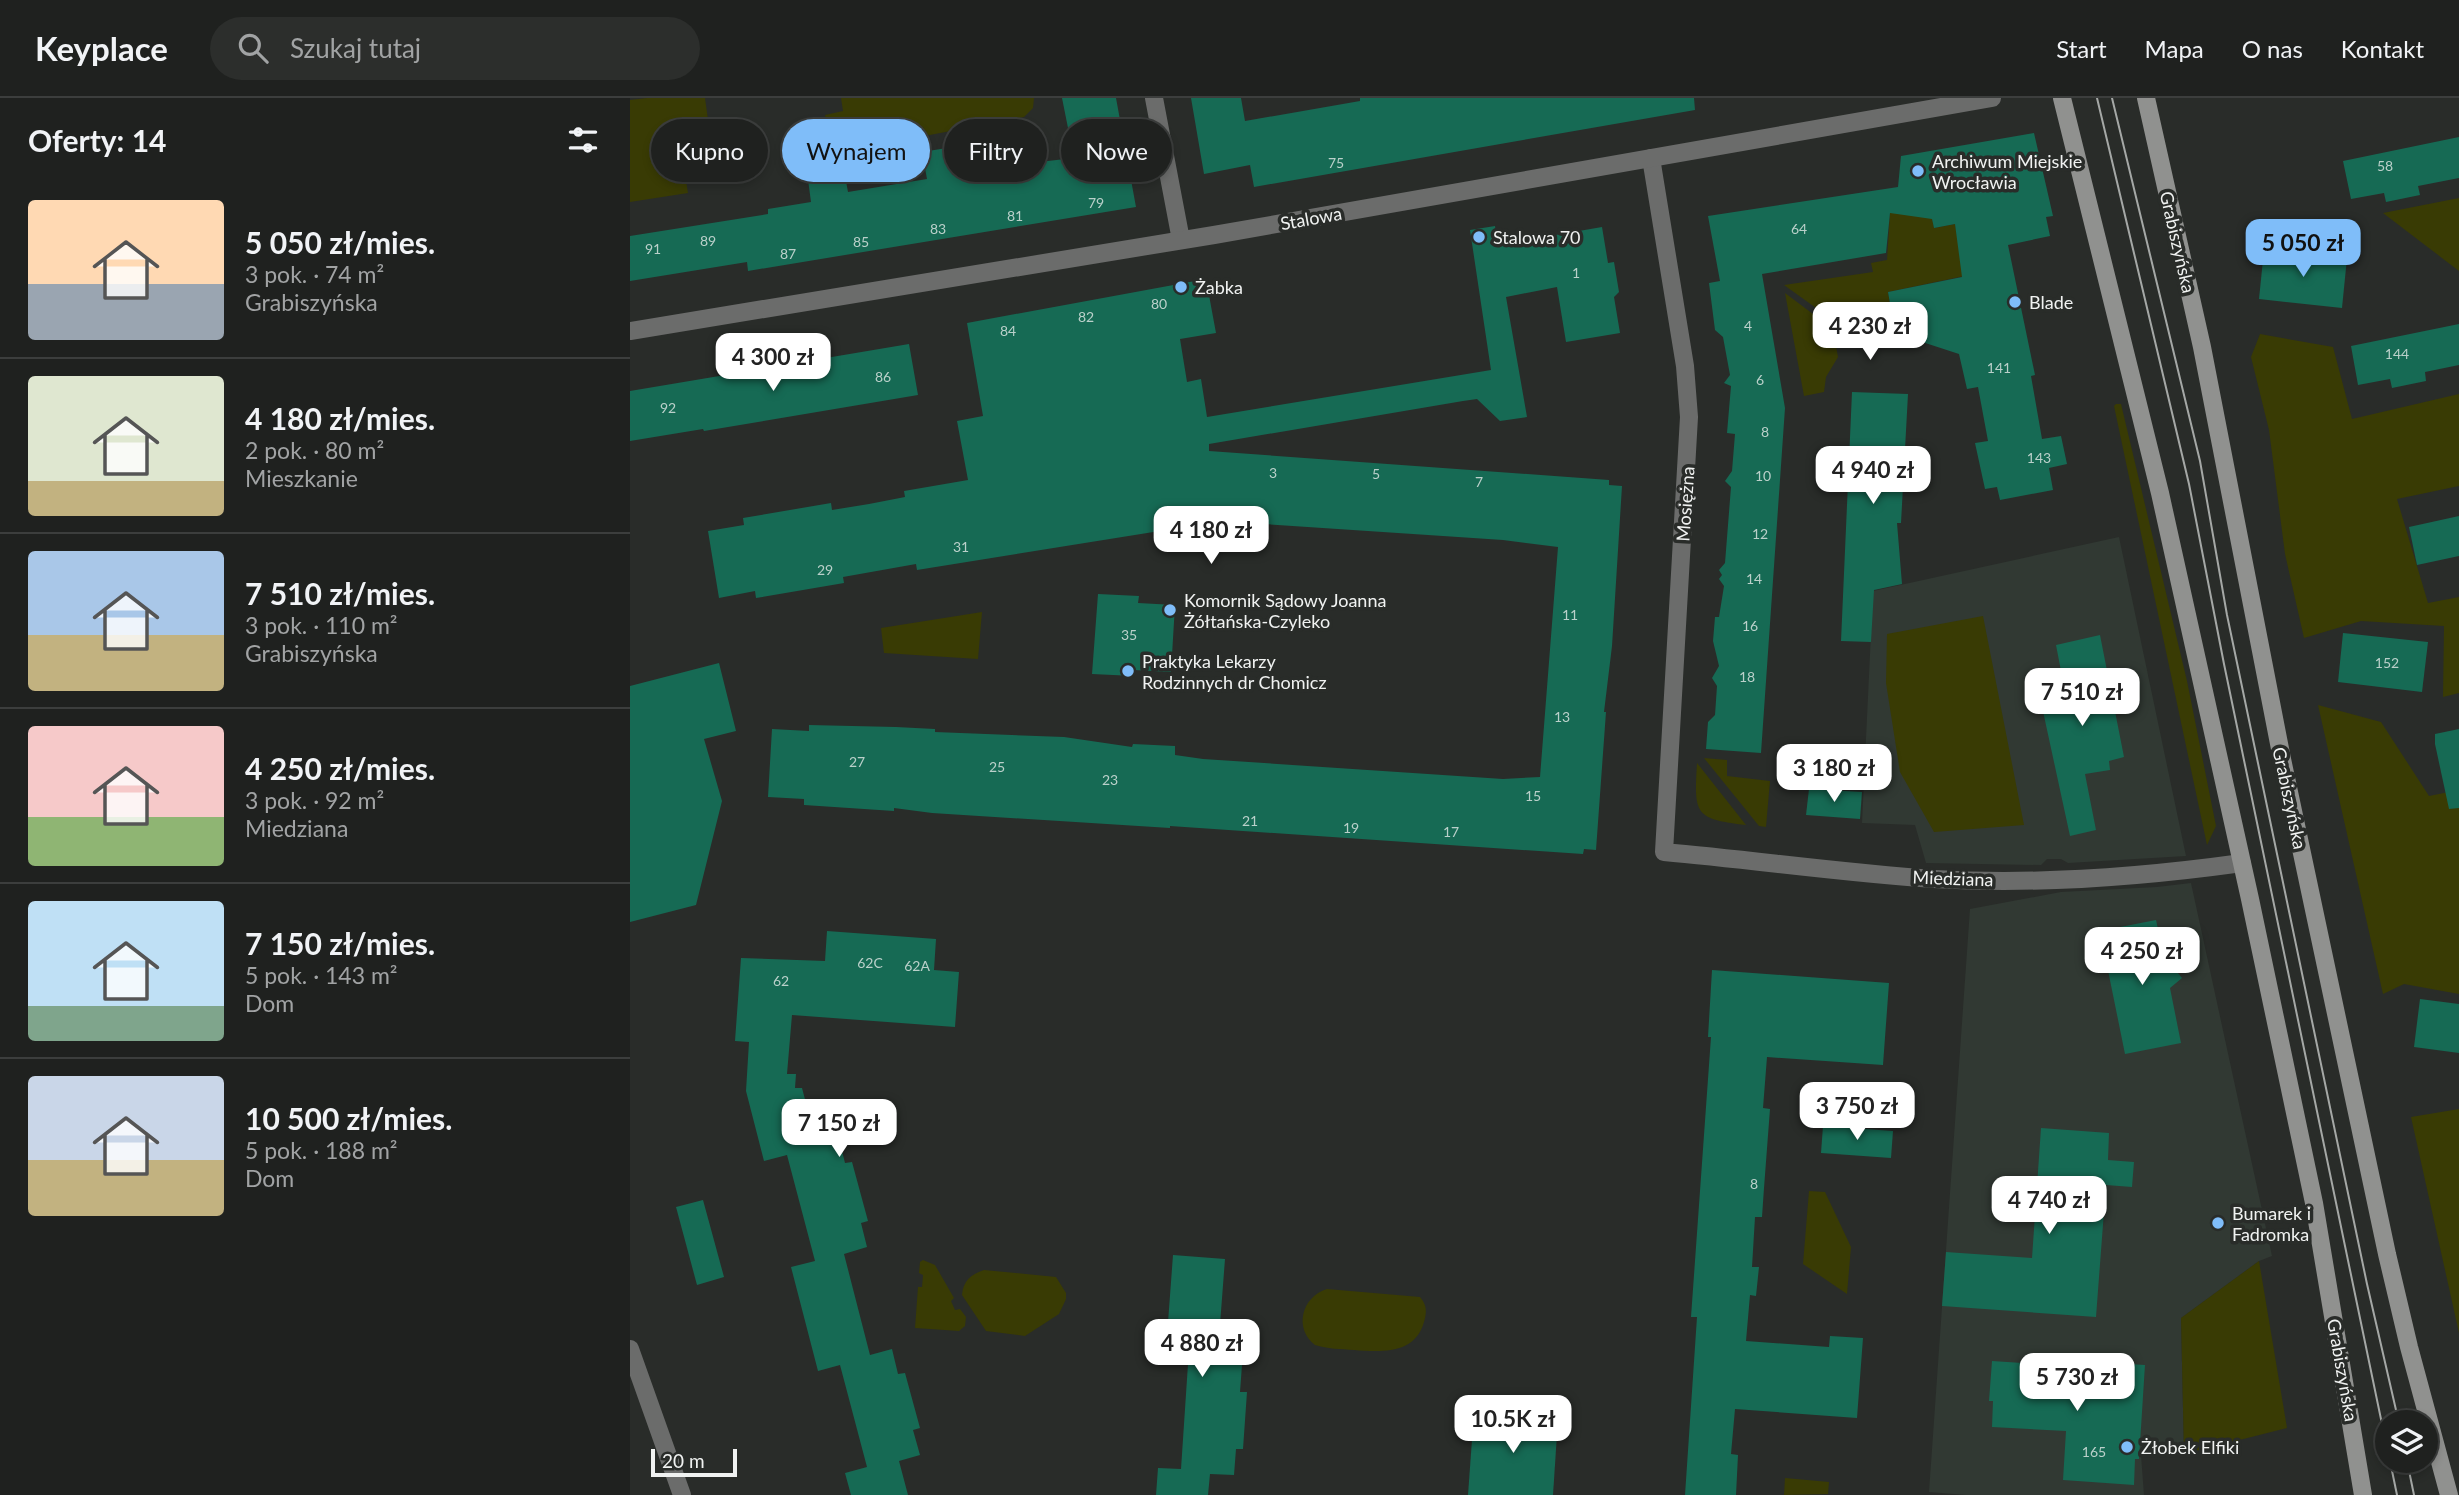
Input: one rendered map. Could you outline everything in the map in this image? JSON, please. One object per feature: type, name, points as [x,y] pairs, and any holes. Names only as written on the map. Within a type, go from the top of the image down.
[{"type":"main road","name":"Grabiszyńska","points":[[2062,98],[2160,493],[2242,863],[2314,1203],[2363,1495]]},
{"type":"main road","name":"Grabiszyńska","points":[[2146,98],[2202,347],[2282,759],[2387,1254],[2449,1495]]},
{"type":"street","points":[[1154,98],[1181,240]]},
{"type":"street","name":"Stalowa","points":[[630,331],[1181,240],[1992,98]]},
{"type":"street","name":"Mosiężna","points":[[1651,158],[1685,366],[1689,417],[1664,852]]},
{"type":"street","name":"Miedziana","points":[[1664,852],[1938,879],[2074,879],[2242,863]]},
{"type":"street","points":[[630,1349],[682,1495]]},
{"type":"shaded area","points":[[705,98],[708,119],[651,119],[651,182],[686,182],[688,193],[630,202],[630,100]]},
{"type":"shaded area","points":[[841,98],[1034,98],[1033,108],[1024,117],[944,119],[944,132],[930,135],[930,119],[826,119],[825,115],[843,111]]},
{"type":"shaded area","points":[[2459,198],[2459,271],[2383,213]]},
{"type":"shaded area","points":[[1930,208],[1934,228],[1955,224],[1964,276],[1888,292],[1893,321],[1873,325],[1873,336],[1863,341],[1852,341],[1846,310],[1835,312],[1837,323],[1784,285],[1873,272],[1871,263],[1887,260],[1890,213]]},
{"type":"shaded area","points":[[1785,293],[1833,329],[1838,357],[1826,377],[1824,392],[1804,396]]},
{"type":"shaded area","points":[[2260,334],[2333,347],[2352,419],[2459,394],[2459,486],[2397,499],[2428,603],[2459,597],[2459,693],[2443,697],[2444,626],[2361,621],[2304,638],[2285,554],[2269,430],[2251,357]]},
{"type":"shaded area","points":[[2121,404],[2187,681],[2216,826],[2207,845],[2114,406]]},
{"type":"shaded area","points":[[2119,537],[2186,856],[2068,863],[2061,859],[2047,859],[2041,865],[1926,863],[1915,825],[1862,823],[1873,591]]},
{"type":"shaded area","points":[[982,612],[978,659],[884,653],[881,628]]},
{"type":"shaded area","points":[[1983,616],[2024,825],[1934,832],[1900,772],[1886,683],[1887,634]]},
{"type":"shaded area","points":[[2318,705],[2381,722],[2429,796],[2459,790],[2459,994],[2404,984],[2383,994]]},
{"type":"shaded area","points":[[1704,758],[1727,760],[1727,776],[1770,781],[1766,827],[1759,826]]},
{"type":"shaded area","points":[[1697,763],[1746,825],[1716,820],[1701,811],[1696,793]]},
{"type":"shaded area","points":[[2191,883],[2272,1256],[2259,1261],[2181,1318],[2184,1454],[2141,1455],[2144,1495],[1966,1495],[1929,1492],[1970,909],[2061,892]]},
{"type":"shaded area","points":[[2459,1109],[2459,1333],[2411,1117]]},
{"type":"shaded area","points":[[1809,1191],[1825,1192],[1851,1247],[1847,1294],[1803,1264]]},
{"type":"shaded area","points":[[923,1260],[935,1265],[954,1298],[951,1301],[955,1310],[960,1309],[966,1317],[965,1326],[959,1331],[915,1328],[918,1287],[922,1287],[923,1275],[919,1273],[920,1262]]},
{"type":"shaded area","points":[[2259,1261],[2287,1428],[2184,1454],[2181,1318]]},
{"type":"shaded area","points":[[984,1270],[1056,1277],[1066,1293],[1066,1299],[1059,1314],[1025,1336],[986,1331],[962,1295],[968,1279]]},
{"type":"shaded area","points":[[1327,1289],[1420,1297],[1426,1309],[1424,1322],[1413,1341],[1395,1349],[1364,1351],[1315,1345],[1304,1331],[1303,1314],[1311,1299]]},
{"type":"shaded area","points":[[1785,1478],[1829,1482],[1828,1494],[1784,1495]]},
{"type":"building","points":[[1062,98],[1116,98],[1120,119],[1066,119]]},
{"type":"building","points":[[1191,98],[1241,98],[1245,121],[1360,101],[1360,98],[1694,98],[1695,110],[1254,187],[1250,165],[1204,174]]},
{"type":"building","points":[[2034,133],[2053,216],[2046,217],[2050,236],[2008,245],[2035,375],[2031,376],[2042,439],[2061,436],[2067,464],[2049,468],[2053,490],[2000,500],[1997,487],[1985,489],[1975,443],[1988,441],[1978,387],[1967,389],[1959,354],[1913,339],[1909,319],[1893,321],[1888,292],[1962,277],[1955,224],[1934,228],[1932,219],[1890,213],[1886,253],[1762,274],[1785,408],[1761,753],[1706,749],[1708,722],[1715,715],[1717,686],[1712,678],[1719,666],[1713,641],[1715,617],[1719,617],[1724,586],[1719,579],[1722,575],[1719,570],[1725,563],[1731,487],[1725,481],[1732,471],[1735,434],[1727,433],[1731,386],[1724,383],[1730,375],[1723,337],[1715,330],[1709,283],[1720,281],[1708,216],[1898,187],[1901,156]]},
{"type":"building","points":[[2459,137],[2459,178],[2418,186],[2420,195],[2386,202],[2384,193],[2351,199],[2343,161]]},
{"type":"building","points":[[944,148],[944,182],[1047,182],[1047,161],[1061,159],[1061,182],[1131,182],[1136,207],[748,271],[747,262],[630,281],[630,236],[768,214],[768,209],[811,202],[808,182],[846,182],[848,192],[909,182],[930,182],[930,151]]},
{"type":"building","points":[[1495,226],[1498,245],[1602,227],[1608,263],[1614,262],[1619,292],[1614,297],[1620,333],[1566,342],[1557,287],[1506,297],[1527,417],[1500,421],[1477,399],[1209,444],[1209,451],[1609,480],[1609,485],[1622,486],[1596,850],[1584,849],[1583,854],[932,813],[894,808],[894,811],[804,805],[804,799],[768,797],[772,729],[809,731],[809,725],[1064,737],[1132,747],[1133,744],[1175,746],[1175,755],[1203,759],[1503,779],[1540,777],[1558,547],[1503,540],[1219,521],[1220,513],[1165,523],[1166,530],[917,570],[916,564],[843,577],[844,583],[756,598],[755,591],[719,598],[708,531],[744,525],[743,518],[831,503],[832,510],[869,504],[905,497],[904,491],[968,480],[957,421],[983,416],[967,323],[1206,279],[1216,333],[1180,339],[1187,382],[1201,379],[1207,417],[1491,370],[1470,230]]},
{"type":"building","points":[[2264,250],[2347,258],[2342,308],[2259,299]]},
{"type":"building","points":[[2459,324],[2459,365],[2425,372],[2426,381],[2392,388],[2390,379],[2358,385],[2351,346]]},
{"type":"building","points":[[909,344],[918,395],[630,441],[630,391]]},
{"type":"building","points":[[1852,392],[1908,394],[1901,523],[1897,523],[1902,584],[1874,590],[1871,642],[1841,641]]},
{"type":"building","points":[[2459,516],[2459,556],[2417,565],[2409,527]]},
{"type":"building","points":[[1098,594],[1139,596],[1138,603],[1175,605],[1171,672],[1134,670],[1134,676],[1092,674]]},
{"type":"building","points":[[2343,633],[2428,642],[2422,692],[2338,682]]},
{"type":"building","points":[[2100,635],[2124,757],[2109,761],[2110,770],[2085,774],[2096,830],[2070,836],[2041,702],[2066,697],[2056,645]]},
{"type":"building","points":[[719,663],[736,731],[704,739],[722,801],[696,905],[630,922],[630,686]]},
{"type":"building","points":[[2459,729],[2459,808],[2449,809],[2435,734]]},
{"type":"building","points":[[1809,789],[1862,792],[1860,819],[1806,815]]},
{"type":"building","points":[[2156,920],[2164,956],[2182,978],[2170,988],[2181,1043],[2125,1054],[2100,931]]},
{"type":"building","points":[[827,931],[936,939],[934,970],[959,972],[955,1027],[792,1015],[787,1074],[796,1074],[795,1088],[802,1088],[817,1145],[839,1139],[845,1163],[852,1162],[868,1221],[861,1223],[867,1247],[844,1254],[870,1355],[892,1349],[898,1374],[905,1373],[920,1428],[913,1430],[920,1455],[899,1461],[908,1495],[851,1495],[845,1473],[867,1467],[840,1365],[818,1371],[791,1267],[815,1261],[787,1155],[764,1161],[746,1091],[749,1042],[735,1041],[741,958],[825,961]]},
{"type":"building","points":[[1712,970],[1889,983],[1883,1065],[1767,1057],[1763,1108],[1770,1109],[1762,1217],[1755,1217],[1752,1267],[1759,1267],[1756,1296],[1750,1295],[1746,1341],[1829,1347],[1830,1336],[1863,1338],[1857,1418],[1735,1409],[1731,1454],[1738,1455],[1736,1495],[1685,1495],[1697,1317],[1691,1317],[1711,1037],[1708,1037]]},
{"type":"building","points":[[2420,999],[2459,1004],[2459,1053],[2414,1047]]},
{"type":"building","points":[[1823,1126],[1893,1131],[1891,1158],[1821,1153]]},
{"type":"building","points":[[2041,1128],[2109,1133],[2108,1160],[2134,1162],[2132,1187],[2106,1185],[2096,1317],[1942,1306],[1946,1252],[2032,1258]]},
{"type":"building","points":[[703,1200],[724,1277],[697,1285],[676,1207]]},
{"type":"building","points":[[1173,1255],[1225,1259],[1217,1364],[1242,1365],[1240,1392],[1247,1392],[1243,1449],[1236,1449],[1234,1475],[1210,1474],[1208,1495],[1156,1495],[1158,1468],[1181,1469],[1188,1364],[1165,1363]]},
{"type":"building","points":[[1992,1361],[2095,1368],[2096,1362],[2145,1365],[2139,1459],[2135,1459],[2134,1485],[2063,1480],[2066,1431],[1992,1427],[1993,1401],[1989,1401]]},
{"type":"building","points":[[1474,1412],[1558,1419],[1553,1495],[1468,1495]]},
{"type":"tram line","points":[[2097,98],[2189,484],[2379,1410]]},
{"type":"tram line","points":[[2112,98],[2200,461],[2227,615],[2367,1284],[2396,1410]]},
{"type":"tram line","points":[[2392,1473],[2397,1495]]},
{"type":"tram line","points":[[2409,1473],[2414,1495]]},
{"type":"place","name":"Archiwum Miejskie Wrocławia","points":[[1918,171]]},
{"type":"place","name":"Stalowa 70","points":[[1479,237]]},
{"type":"place","name":"Żabka","points":[[1181,287]]},
{"type":"place","name":"Blade","points":[[2015,302]]},
{"type":"place","name":"Komornik Sądowy Joanna Żółtańska-Czyleko","points":[[1170,610]]},
{"type":"place","name":"Praktyka Lekarzy Rodzinnych dr Chomicz","points":[[1128,671]]},
{"type":"place","name":"Bumarek i Fadromka","points":[[2218,1223]]},
{"type":"place","name":"Żłobek Elfiki","points":[[2127,1447]]}]
